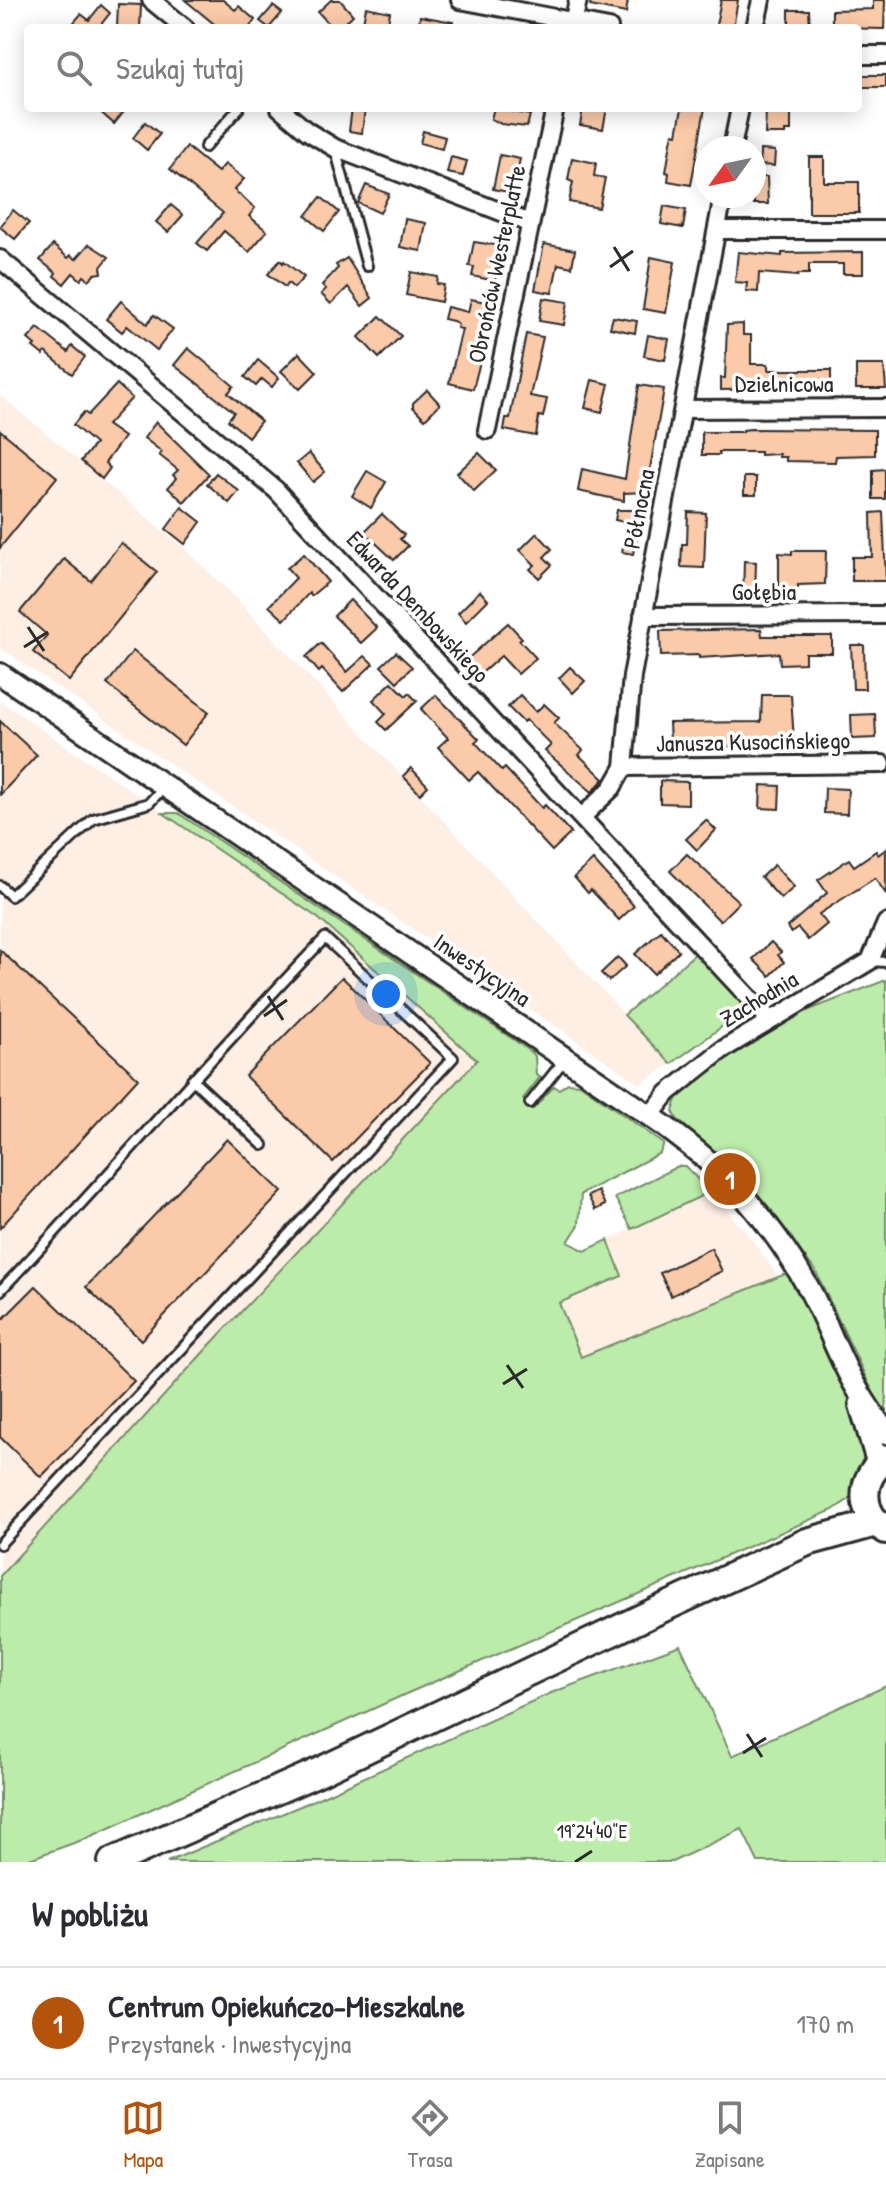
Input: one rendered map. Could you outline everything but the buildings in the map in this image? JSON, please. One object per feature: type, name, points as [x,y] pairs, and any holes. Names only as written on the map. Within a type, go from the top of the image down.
[{"type":"main road","points":[[112,1862],[316,1773],[807,1542],[876,1518],[867,1481],[882,1462]]},
{"type":"street","points":[[151,0],[180,24]]},
{"type":"street","points":[[460,0],[568,24]]},
{"type":"street","points":[[573,24],[578,0]]},
{"type":"street","points":[[756,24],[761,0]]},
{"type":"street","points":[[862,55],[886,55]]},
{"type":"street","points":[[285,112],[307,131],[335,148],[530,223]]},
{"type":"street","name":"Obrońców Westerplatte","points":[[487,430],[554,112]]},
{"type":"street","points":[[734,136],[739,112]]},
{"type":"street","name":"Północna","points":[[624,767],[632,676],[721,208]]},
{"type":"street","points":[[717,230],[886,230]]},
{"type":"street","name":"Edwarda Dembowskiego","points":[[0,259],[262,476],[770,1020]]},
{"type":"street","name":"Dzielnicowa","points":[[683,409],[886,408]]},
{"type":"street","name":"Gołębia","points":[[643,616],[886,615]]},
{"type":"street","name":"Inwestycyjna","points":[[0,674],[650,1116],[717,1166],[751,1202],[776,1235],[809,1289],[855,1385],[882,1462]]},
{"type":"street","name":"Janusza Kusocińskiego","points":[[624,767],[882,764]]},
{"type":"street","points":[[582,817],[612,788],[624,767]]},
{"type":"street","name":"Zachodnia","points":[[650,1116],[668,1093],[722,1050],[770,1020],[878,962],[886,923]]},
{"type":"street","name":"Inwestycyjna","points":[[855,1385],[886,1434]]},
{"type":"lane","points":[[205,147],[236,112]]},
{"type":"lane","points":[[335,148],[367,266]]},
{"type":"lane","points":[[0,886],[11,896],[93,819],[149,803],[165,786]]},
{"type":"lane","points":[[0,1291],[325,938],[453,1058],[0,1544]]},
{"type":"lane","points":[[530,1103],[565,1059]]},
{"type":"lane","points":[[192,1079],[263,1145]]},
{"type":"shaded area","points":[[0,395],[184,548],[230,592],[671,1064],[640,1084],[0,648]]},
{"type":"shaded area","points":[[0,701],[318,918],[477,1060],[210,1345],[0,1576]]},
{"type":"shaded area","points":[[710,1192],[746,1232],[778,1276],[581,1358],[559,1303],[621,1276],[608,1240]]},
{"type":"green space","points":[[163,813],[178,813],[526,1048],[535,1056],[536,1075],[540,1077],[523,1099],[533,1109],[554,1086],[559,1089],[568,1083],[580,1084],[664,1144],[660,1153],[581,1194],[579,1225],[568,1242],[585,1251],[608,1240],[622,1276],[559,1303],[581,1357],[788,1273],[850,1397],[867,1447],[868,1461],[853,1495],[833,1510],[408,1693],[85,1839],[21,1862],[0,1862],[0,1576],[210,1345],[477,1060],[318,918]]},
{"type":"green space","points":[[697,952],[746,1009],[671,1064],[624,1015]]},
{"type":"green space","points":[[886,980],[886,1420],[815,1270],[744,1180],[677,1119],[673,1111],[679,1094],[727,1055],[794,1016]]},
{"type":"green space","points":[[678,1166],[685,1166],[710,1192],[632,1229],[615,1198]]},
{"type":"green space","points":[[680,1645],[732,1756],[886,1686],[886,1862],[758,1862],[742,1829],[672,1862],[167,1862],[305,1804],[551,1693]]},
{"type":"place","name":"Centrum Opiekuńczo-Mieszkalne","points":[[730,1179]]}]
